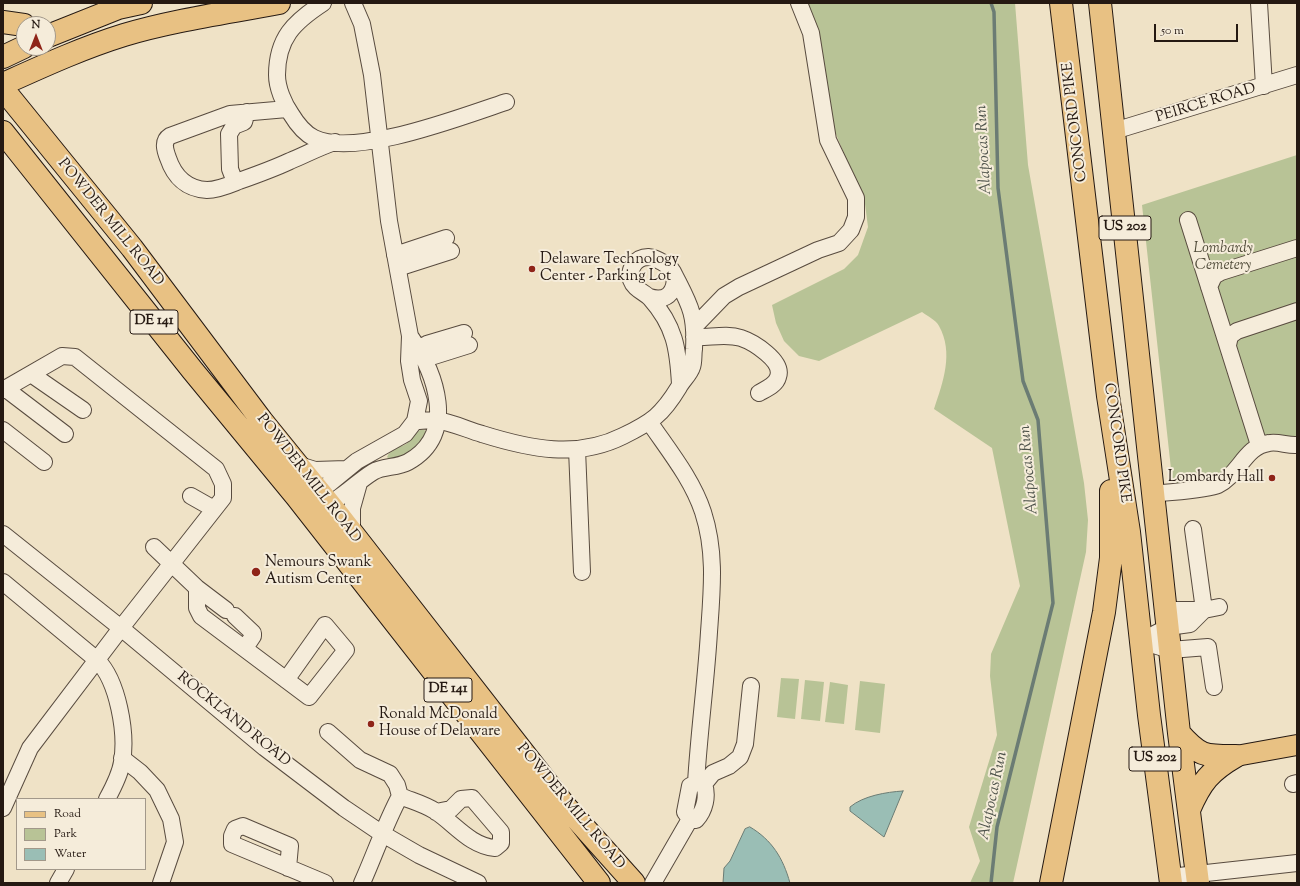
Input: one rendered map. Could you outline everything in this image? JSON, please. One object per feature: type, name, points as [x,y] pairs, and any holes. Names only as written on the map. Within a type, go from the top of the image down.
[{"type":"highway","points":[[56,22],[140,3]]},
{"type":"highway","points":[[3,84],[61,58],[124,35],[190,19],[278,3]]},
{"type":"highway","name":"CONCORD PIKE","points":[[1062,3],[1108,396],[1129,532],[1171,880]]},
{"type":"highway","name":"CONCORD PIKE","points":[[1100,3],[1179,733],[1197,878]]},
{"type":"highway","points":[[56,33],[118,8]]},
{"type":"highway","points":[[3,22],[16,23]]},
{"type":"highway","points":[[3,58],[16,51]]},
{"type":"highway","name":"POWDER MILL ROAD","points":[[3,89],[132,248],[295,463],[565,806],[634,883]]},
{"type":"highway","name":"POWDER MILL ROAD","points":[[3,132],[193,371],[308,512],[599,883]]},
{"type":"highway","points":[[1051,883],[1104,612],[1111,558],[1112,526],[1108,396]]},
{"type":"highway","points":[[1179,733],[1191,746],[1206,756],[1236,756]]},
{"type":"highway","points":[[1189,810],[1196,792],[1207,777],[1220,765],[1236,756]]},
{"type":"main road","points":[[1236,756],[1297,745]]},
{"type":"street","points":[[323,3],[301,17],[286,35],[278,51],[277,79],[287,109],[305,132],[315,138],[337,142]]},
{"type":"street","points":[[308,512],[324,498],[346,469],[373,451],[405,434],[415,421],[419,401],[412,380],[415,348],[389,221],[372,75],[362,24],[354,3]]},
{"type":"street","points":[[694,332],[724,296],[739,287],[818,250],[839,243],[851,230],[856,218],[856,198],[828,140],[811,33],[799,3]]},
{"type":"street","points":[[1259,3],[1264,86]]},
{"type":"street","name":"PEIRCE ROAD","points":[[1114,131],[1297,75]]},
{"type":"street","points":[[287,109],[230,114],[166,138],[164,145],[171,168],[186,184],[200,189],[209,190],[289,162],[317,148],[337,142],[380,139],[404,135],[506,102]]},
{"type":"street","points":[[235,182],[230,169],[229,134],[234,126],[244,122],[248,112]]},
{"type":"street","points":[[1188,220],[1260,445]]},
{"type":"street","points":[[397,261],[449,244]]},
{"type":"street","points":[[1209,287],[1214,276],[1221,272],[1297,248]]},
{"type":"street","points":[[415,421],[437,420],[534,448],[557,451],[577,450],[617,439],[650,423],[671,400],[680,384],[692,368],[694,332],[690,304],[671,269],[649,257],[641,258],[635,262],[630,275],[631,282],[636,288],[649,297],[663,314],[674,336],[678,352],[680,384]]},
{"type":"street","points":[[649,297],[664,299],[669,296],[673,291],[675,276]]},
{"type":"street","points":[[1228,345],[1230,336],[1237,331],[1297,311]]},
{"type":"street","points":[[694,332],[740,337],[766,352],[778,369],[779,376],[775,383],[759,392]]},
{"type":"street","points":[[415,348],[467,339]]},
{"type":"street","points":[[324,498],[359,482],[374,471],[407,462],[419,454],[433,434],[437,420],[437,394],[432,375],[415,348]]},
{"type":"street","points":[[4,802],[30,748],[121,628],[223,498],[223,484],[216,469],[75,357],[62,356],[4,389],[65,434]]},
{"type":"street","points":[[31,374],[83,410]]},
{"type":"street","points":[[650,423],[690,482],[702,511],[712,553],[713,582],[704,699],[698,748],[700,783]]},
{"type":"street","points":[[3,430],[44,462]]},
{"type":"street","points":[[1154,494],[1217,485],[1227,478],[1247,454],[1260,445],[1271,442],[1297,446]]},
{"type":"street","points":[[577,450],[582,572]]},
{"type":"street","points":[[295,463],[314,470],[346,469]]},
{"type":"street","points":[[352,534],[352,508],[359,482]]},
{"type":"street","points":[[192,496],[214,509]]},
{"type":"street","points":[[1141,641],[1167,619],[1190,624],[1211,608],[1193,530]]},
{"type":"street","name":"ROCKLAND ROAD","points":[[3,534],[121,628],[265,748],[344,808],[381,833],[419,855],[478,883]]},
{"type":"street","points":[[154,547],[197,588],[253,632],[253,636],[246,648]]},
{"type":"street","points":[[3,582],[97,660],[104,667],[112,683],[119,707],[122,758],[114,787],[108,798]]},
{"type":"street","points":[[197,588],[197,608],[201,616],[246,648],[286,680]]},
{"type":"street","points":[[1141,641],[1170,650],[1208,647],[1214,687]]},
{"type":"street","points":[[652,883],[690,819],[685,812],[690,786],[700,783],[713,773],[729,766],[740,757],[745,744],[751,686]]},
{"type":"street","points":[[328,732],[360,760],[390,774],[397,785],[400,796],[381,833],[373,858],[362,883]]},
{"type":"street","points":[[122,758],[140,772],[157,790],[171,819],[175,842],[161,883]]},
{"type":"street","points":[[400,796],[425,805],[436,812]]},
{"type":"street","points":[[1171,880],[1197,878],[1212,872],[1297,863]]},
{"type":"street","points":[[288,868],[325,883]]},
{"type":"street","points":[[58,883],[65,870]]},
{"type":"green space","points":[[806,3],[1015,3],[1028,165],[1084,483],[1088,520],[1086,552],[1013,883],[970,883],[980,861],[969,827],[997,735],[990,676],[991,654],[1020,586],[992,448],[934,409],[946,368],[946,347],[938,324],[922,312],[819,361],[799,356],[784,341],[776,323],[772,305],[844,269],[858,255],[868,227],[865,204],[833,127]]},
{"type":"green space","name":"Lombardy Cemetery","points":[[1297,155],[1297,440],[1280,440],[1218,479],[1177,485],[1172,478],[1142,205]]},
{"type":"green space","points":[[422,429],[426,431],[426,434],[410,451],[401,457],[389,459],[387,457],[390,452],[406,444],[417,432]]},
{"type":"green space","points":[[781,678],[799,679],[795,719],[777,717]]},
{"type":"green space","points":[[805,680],[824,682],[820,721],[801,719]]},
{"type":"green space","points":[[860,681],[885,684],[880,733],[855,730]]},
{"type":"green space","points":[[830,682],[848,685],[844,724],[825,722]]},
{"type":"water","points":[[903,791],[884,837],[850,811],[850,807],[855,803],[868,797],[889,792]]},
{"type":"water","points":[[750,827],[765,838],[776,850],[790,883],[723,883],[724,868],[730,861],[745,829]]},
{"type":"waterway","name":"Alapocas Run","points":[[991,3],[994,12],[998,188],[1023,381],[1038,420],[1053,603],[997,827],[991,883]]},
{"type":"place","name":"Delaware Technology Center - Parking Lot","points":[[532,269]]},
{"type":"place","name":"Lombardy Hall","points":[[1272,478]]},
{"type":"place","name":"Nemours Swank Autism Center","points":[[256,572]]},
{"type":"place","name":"Ronald McDonald House of Delaware","points":[[371,724]]}]
